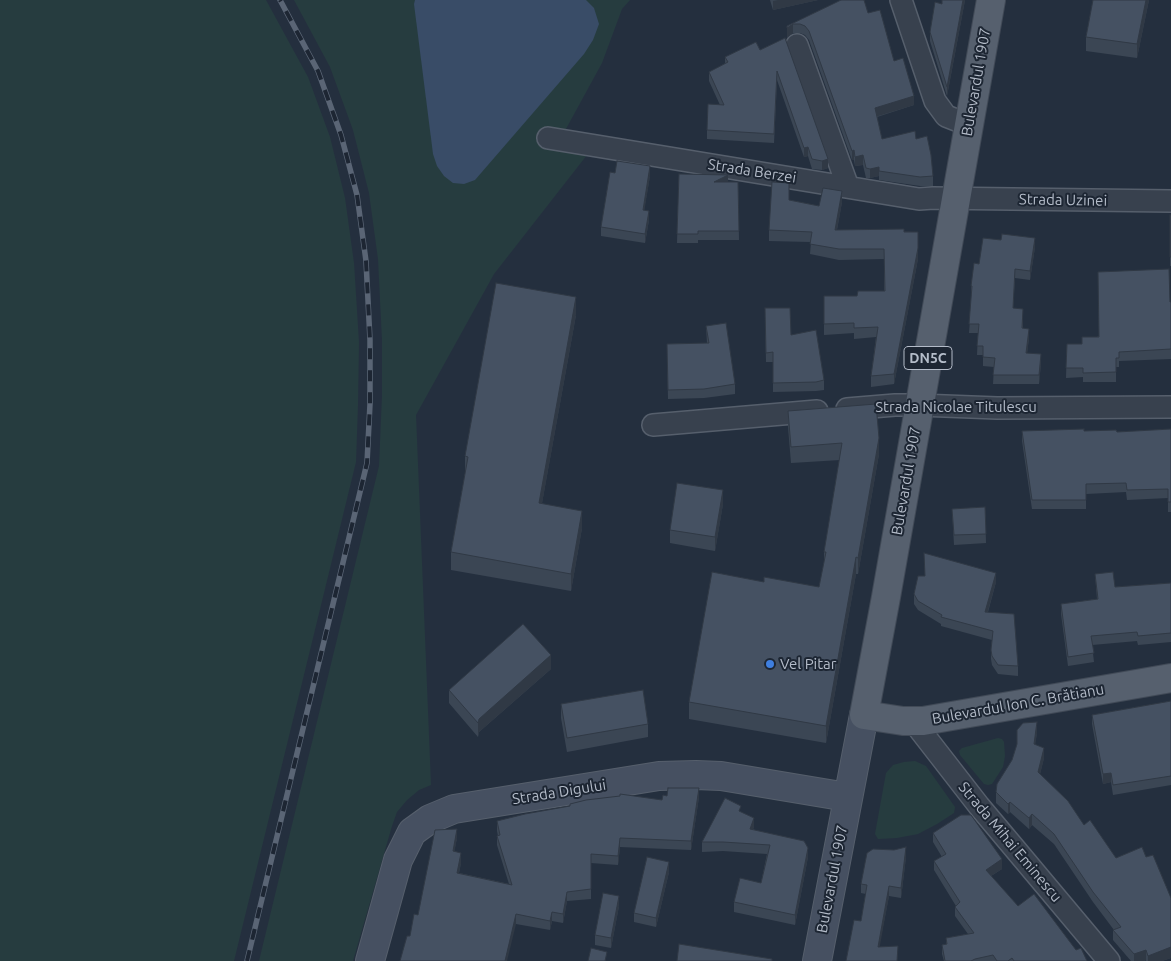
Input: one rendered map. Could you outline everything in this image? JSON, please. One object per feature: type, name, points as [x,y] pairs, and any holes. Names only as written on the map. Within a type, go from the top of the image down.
[{"type":"main road","name":"Bulevardul 1907","points":[[864,715],[991,0]]},
{"type":"main road","name":"Bulevardul Ion C. Brătianu","points":[[864,715],[913,721],[929,720],[1171,678]]},
{"type":"street","points":[[902,0],[935,101],[946,116],[969,125]]},
{"type":"street","points":[[797,45],[848,187]]},
{"type":"street","name":"Strada Berzei","points":[[548,138],[919,199],[956,199]]},
{"type":"street","name":"Strada Uzinei","points":[[956,199],[1171,201]]},
{"type":"street","name":"Strada Nicolae Titulescu","points":[[653,425],[895,405],[997,408],[1171,407]]},
{"type":"street","name":"Bulevardul 1907","points":[[817,961],[864,715]]},
{"type":"street","name":"Strada Mihai Eminescu","points":[[913,721],[980,806],[1109,961]]},
{"type":"street","name":"Strada Digului","points":[[370,961],[398,860],[412,832],[430,819],[454,809],[659,776],[721,776],[847,797]]},
{"type":"green space","points":[[0,0],[266,0],[308,77],[330,137],[345,198],[354,263],[359,342],[356,462],[234,961],[0,961]]},
{"type":"green space","points":[[294,0],[630,0],[622,9],[602,63],[555,149],[587,155],[494,274],[416,415],[431,785],[419,790],[397,812],[353,961],[259,961],[379,466],[382,396],[382,340],[378,259],[369,193],[353,130],[330,67]]},
{"type":"green space","points":[[998,738],[1004,742],[1005,756],[1003,767],[992,784],[984,784],[960,755],[959,751],[962,748]]},
{"type":"green space","points":[[915,761],[926,766],[955,807],[954,813],[918,834],[878,839],[875,834],[886,773],[893,765]]},
{"type":"water","points":[[415,0],[586,0],[594,8],[599,24],[593,40],[584,54],[475,180],[464,184],[453,183],[444,176],[437,166],[433,154]]},
{"type":"building","points":[[841,0],[864,0],[868,13],[880,10],[894,61],[903,58],[914,96],[875,108],[882,139],[915,131],[916,139],[927,136],[933,176],[920,177],[879,171],[879,167],[870,169],[866,168],[863,155],[855,157],[809,31],[800,24],[793,24],[787,28],[787,26]]},
{"type":"building","points":[[942,0],[963,0],[947,87],[930,32],[935,2],[942,4]]},
{"type":"building","points":[[1093,0],[1146,0],[1137,44],[1086,37]]},
{"type":"building","points":[[785,38],[828,159],[822,161],[812,159],[808,147],[804,148],[777,71],[774,134],[707,130],[708,104],[724,105],[709,72],[728,62],[725,57],[756,42],[760,50]]},
{"type":"building","points":[[617,161],[650,166],[643,210],[649,211],[645,234],[601,227],[610,172],[615,173]]},
{"type":"building","points":[[679,174],[728,175],[714,182],[738,182],[739,231],[698,231],[698,234],[677,234]]},
{"type":"building","points":[[772,182],[789,183],[789,200],[819,206],[823,188],[842,191],[835,230],[904,229],[904,232],[918,232],[918,248],[894,374],[871,376],[878,327],[854,328],[854,323],[824,324],[824,296],[857,296],[858,291],[885,291],[884,249],[839,249],[810,244],[812,232],[769,230]]},
{"type":"building","points":[[1171,215],[1171,257],[1170,257]]},
{"type":"building","points":[[1002,234],[1035,238],[1030,271],[1015,269],[1013,308],[1023,309],[1022,328],[1029,329],[1026,353],[1041,354],[1039,375],[993,375],[995,358],[983,357],[983,346],[977,346],[979,324],[969,324],[974,263],[979,264],[983,238],[1001,240]]},
{"type":"building","points":[[1169,269],[1171,349],[1119,352],[1119,358],[1116,358],[1116,372],[1083,373],[1083,368],[1066,368],[1067,344],[1082,344],[1082,337],[1099,337],[1098,272]]},
{"type":"building","points":[[496,283],[576,297],[539,503],[582,511],[571,574],[451,552],[468,457],[465,456]]},
{"type":"building","points":[[765,308],[790,308],[791,335],[816,330],[824,380],[816,382],[773,383],[773,352],[766,353]]},
{"type":"building","points":[[726,323],[735,384],[704,389],[668,390],[667,344],[709,343],[706,326]]},
{"type":"building","points":[[876,404],[879,438],[826,726],[689,702],[712,572],[764,582],[764,577],[819,587],[842,443],[791,447],[788,411]]},
{"type":"building","points":[[1084,429],[1084,431],[1116,430],[1117,432],[1171,429],[1171,502],[1168,502],[1168,489],[1127,490],[1126,483],[1086,484],[1086,500],[1032,500],[1022,431]]},
{"type":"building","points":[[677,483],[723,490],[715,537],[670,530]]},
{"type":"building","points":[[985,507],[986,534],[954,535],[952,509]]},
{"type":"building","points":[[924,553],[996,573],[985,612],[1014,614],[1018,666],[998,665],[992,656],[991,650],[993,631],[941,617],[942,615],[918,601],[914,594],[918,576],[925,576]]},
{"type":"building","points":[[1113,572],[1115,587],[1171,583],[1171,633],[1138,636],[1137,632],[1091,636],[1094,653],[1068,657],[1061,604],[1098,599],[1095,574]]},
{"type":"building","points":[[523,624],[551,655],[479,719],[478,723],[449,690]]},
{"type":"building","points":[[643,690],[648,724],[567,738],[561,704]]},
{"type":"building","points":[[1171,701],[1171,776],[1113,785],[1111,773],[1103,774],[1092,715]]},
{"type":"building","points":[[1037,722],[1034,744],[1044,748],[1038,772],[1068,801],[1084,825],[1090,820],[1116,858],[1142,847],[1146,857],[1153,855],[1171,898],[1171,947],[1148,956],[1146,950],[1134,954],[1113,930],[1121,927],[1093,892],[1054,834],[1032,814],[1029,818],[1010,802],[1008,804],[996,792],[997,784],[1012,760],[1017,744],[1017,730],[1023,723]]},
{"type":"building","points":[[668,788],[699,788],[691,841],[620,838],[618,856],[591,854],[591,889],[567,892],[563,914],[552,912],[550,921],[516,914],[505,961],[400,961],[407,936],[410,936],[414,914],[418,915],[435,830],[457,829],[453,851],[461,853],[457,873],[512,885],[497,836],[500,835],[497,821],[570,806],[570,804],[586,800],[620,796],[620,794],[662,800],[663,795],[667,796]]},
{"type":"building","points":[[725,798],[741,806],[739,811],[754,818],[750,829],[804,841],[808,848],[795,915],[734,902],[740,878],[761,883],[770,845],[702,842]]},
{"type":"building","points":[[961,815],[971,815],[1002,859],[986,870],[1018,906],[1034,894],[1076,950],[1081,948],[1087,961],[1014,961],[1012,958],[1008,961],[997,961],[993,955],[971,961],[945,961],[942,945],[947,944],[946,938],[974,933],[955,907],[960,902],[934,861],[946,854],[933,833]]},
{"type":"building","points":[[906,847],[901,888],[889,886],[878,947],[898,946],[897,961],[846,961],[854,920],[861,921],[867,885],[861,884],[867,853],[873,849],[894,850]]},
{"type":"building","points":[[647,857],[669,862],[656,918],[634,913]]},
{"type":"building","points":[[603,893],[619,896],[611,938],[595,935]]},
{"type":"building","points":[[679,944],[772,959],[772,961],[677,961]]},
{"type":"building","points":[[591,948],[607,952],[605,961],[588,961]]},
{"type":"railway","points":[[247,961],[367,463],[370,404],[370,340],[366,261],[357,195],[341,135],[318,71],[280,0]]},
{"type":"place","name":"Vel Pitar","points":[[770,664]]}]
